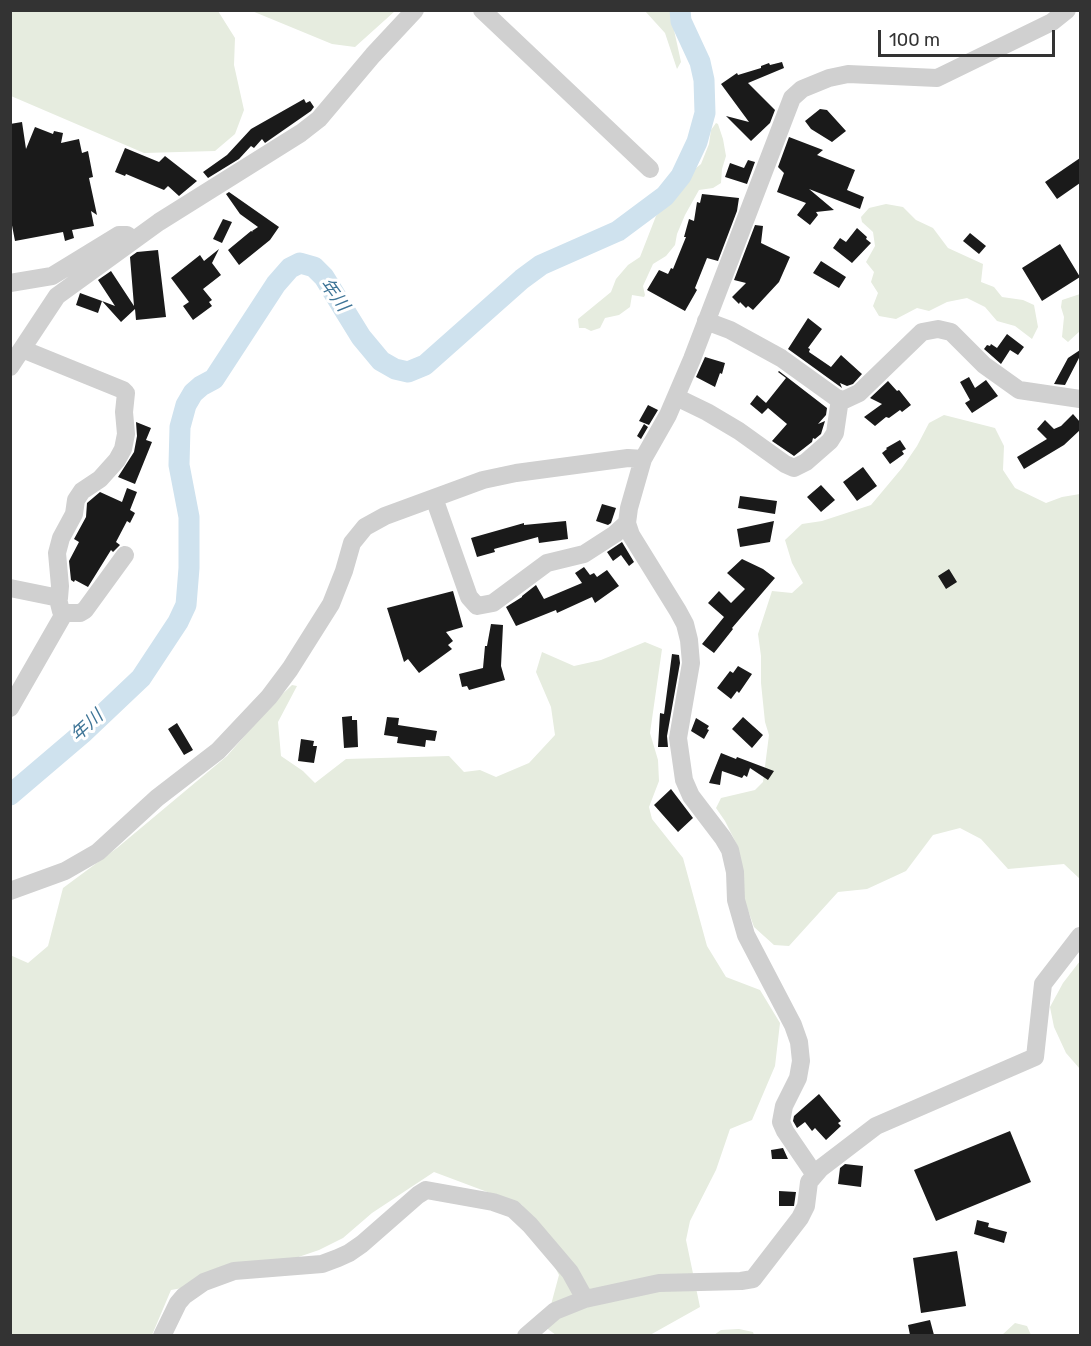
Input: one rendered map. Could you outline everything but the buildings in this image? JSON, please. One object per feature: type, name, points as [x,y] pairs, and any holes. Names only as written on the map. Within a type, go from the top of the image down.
[{"type":"street","points":[[10,367],[57,296],[134,240],[301,133],[319,119],[415,10]]},
{"type":"street","points":[[482,10],[650,169]]},
{"type":"street","points":[[815,1175],[781,1122],[784,1106],[798,1078],[801,1061],[799,1042],[793,1025],[743,924],[736,900],[735,872],[730,850],[691,796],[684,780],[678,738],[691,663],[687,632],[678,610],[631,535],[627,523],[634,486],[643,459],[676,397],[792,98],[802,90],[829,78],[848,75],[937,78],[1052,22],[1067,10]]},
{"type":"street","points":[[10,283],[52,276],[118,235],[126,235],[134,240]]},
{"type":"street","points":[[706,321],[730,330],[765,349],[840,399],[850,399],[859,393],[922,333],[938,329],[951,332],[984,365],[1019,390],[1080,399]]},
{"type":"street","points":[[10,708],[62,605],[58,546],[74,514],[78,495],[107,472],[123,449],[126,434],[124,412],[126,393],[123,390],[22,349]]},
{"type":"street","points":[[676,397],[715,417],[794,468],[811,458],[830,441],[835,433],[840,399]]},
{"type":"street","points":[[10,891],[65,871],[98,852],[157,798],[218,751],[269,698],[290,669],[331,604],[344,572],[352,543],[365,527],[386,516],[483,480],[516,473],[628,458],[643,459]]},
{"type":"street","points":[[434,498],[469,597],[477,606],[493,603],[547,563],[584,554],[615,534],[627,523]]},
{"type":"street","points":[[10,588],[62,605],[74,614],[85,610],[125,555]]},
{"type":"street","points":[[526,1335],[555,1311],[585,1299],[659,1283],[741,1281],[753,1278],[762,1270],[800,1218],[806,1206],[809,1182],[876,1126],[1035,1058],[1043,984],[1080,936]]},
{"type":"street","points":[[162,1335],[178,1303],[204,1282],[234,1271],[322,1264],[338,1258],[362,1244],[426,1190],[504,1204],[513,1209],[530,1225],[570,1272],[585,1299]]},
{"type":"shaded area","points":[[11,10],[218,11],[235,38],[234,65],[244,110],[235,134],[215,151],[144,153],[11,96]]},
{"type":"shaded area","points":[[252,11],[395,11],[355,47],[332,44]]},
{"type":"shaded area","points":[[645,11],[673,11],[674,30],[681,62],[677,69],[665,33]]},
{"type":"shaded area","points":[[716,123],[723,139],[726,156],[721,183],[713,188],[699,190],[685,215],[675,245],[666,256],[653,264],[643,286],[644,297],[632,295],[630,307],[619,315],[605,318],[600,328],[591,331],[579,328],[578,319],[611,292],[616,279],[628,265],[640,257],[656,216],[682,187],[691,172],[701,164],[709,144],[711,130]]},
{"type":"shaded area","points":[[886,204],[903,207],[916,220],[933,228],[948,248],[983,264],[981,282],[994,287],[1002,297],[1023,300],[1034,305],[1038,327],[1032,339],[1015,326],[997,321],[985,307],[967,298],[947,302],[929,311],[917,308],[896,319],[879,316],[873,306],[878,293],[871,282],[874,272],[866,262],[875,246],[873,232],[862,222],[861,217],[869,208]]},
{"type":"shaded area","points":[[1080,294],[1080,331],[1068,342],[1062,337],[1064,317],[1061,307],[1062,300]]},
{"type":"shaded area","points":[[944,415],[995,428],[1004,446],[1003,470],[1015,488],[1046,503],[1080,494],[1080,879],[1064,864],[1008,869],[981,839],[960,828],[933,835],[906,871],[867,889],[838,892],[789,946],[774,945],[754,927],[744,899],[738,847],[716,808],[721,798],[755,790],[763,782],[769,735],[765,722],[758,634],[772,591],[792,593],[803,583],[792,563],[785,540],[802,524],[822,521],[871,505],[902,468],[929,423]]},
{"type":"shaded area","points":[[645,642],[662,649],[650,733],[658,760],[659,781],[649,807],[652,819],[683,858],[707,946],[726,977],[760,990],[780,1023],[775,1066],[752,1120],[730,1129],[716,1170],[690,1221],[686,1240],[700,1307],[650,1335],[556,1335],[545,1327],[559,1275],[522,1205],[434,1172],[372,1213],[343,1238],[319,1250],[234,1279],[171,1290],[152,1335],[11,1335],[10,955],[28,963],[48,946],[63,888],[117,848],[227,756],[292,685],[297,686],[278,722],[281,756],[303,771],[315,783],[346,759],[449,756],[464,772],[480,770],[496,777],[529,763],[555,735],[551,707],[536,672],[542,652],[574,666],[601,660]]},
{"type":"shaded area","points":[[1080,961],[1080,1069],[1066,1053],[1054,1027],[1050,1007],[1063,983]]},
{"type":"shaded area","points":[[1015,1323],[1027,1326],[1031,1335],[1002,1335]]},
{"type":"shaded area","points":[[739,1329],[753,1332],[754,1335],[714,1335],[721,1330]]},
{"type":"waterway","name":"年川","points":[[10,795],[84,732],[141,678],[178,622],[186,605],[189,568],[189,517],[179,465],[180,427],[186,405],[193,393],[214,379],[276,284],[290,268],[300,263],[314,267],[324,277],[361,337],[381,361],[395,369],[408,372],[425,365],[522,279],[541,265],[618,231],[665,196],[681,176],[697,142],[705,113],[704,80],[700,62],[681,21],[680,10]]}]
